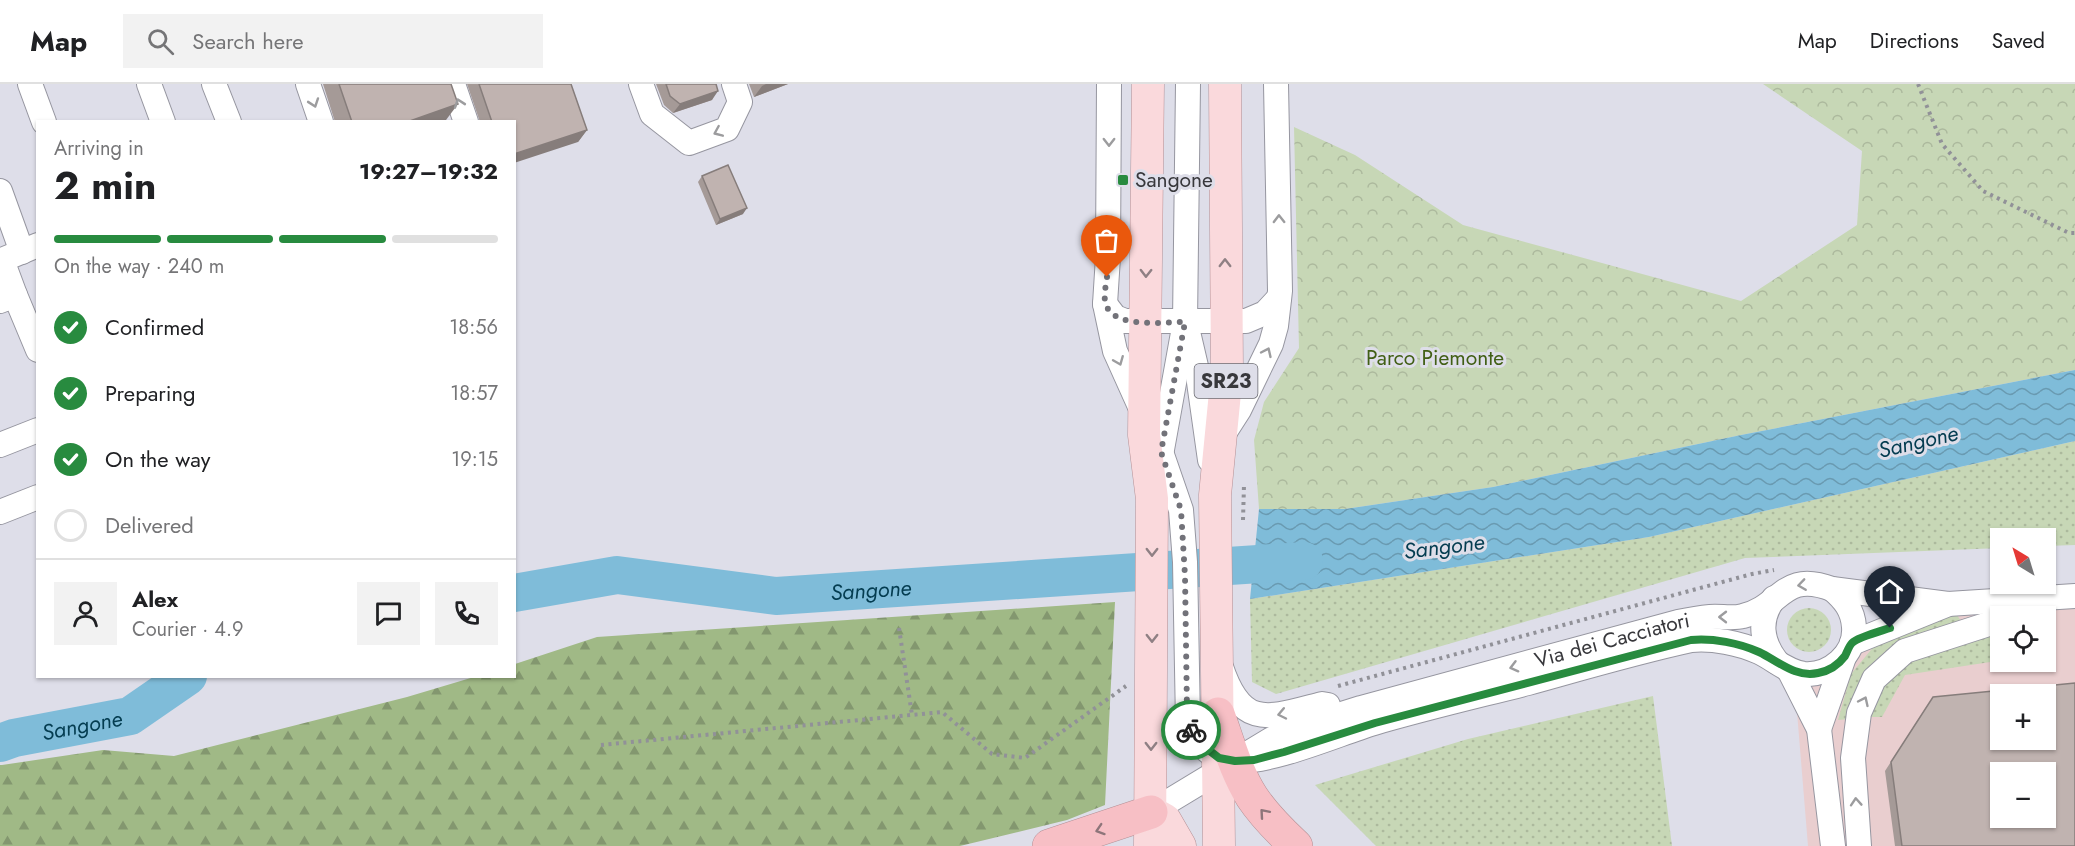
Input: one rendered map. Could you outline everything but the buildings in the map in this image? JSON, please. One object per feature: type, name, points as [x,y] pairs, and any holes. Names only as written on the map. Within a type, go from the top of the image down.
[{"type":"highway","points":[[1218,714],[1228,766],[1261,810],[1296,846]]},
{"type":"highway","points":[[1049,846],[1151,812]]},
{"type":"main road","points":[[1148,84],[1144,435],[1162,508],[1152,588],[1150,846]]},
{"type":"main road","name":"SR23","points":[[1218,714],[1215,506],[1219,440],[1227,372],[1225,84]]},
{"type":"main road","points":[[1219,834],[1228,766]]},
{"type":"main road","points":[[1151,812],[1165,820],[1180,846]]},
{"type":"street","points":[[30,84],[43,120]]},
{"type":"street","points":[[149,84],[162,120]]},
{"type":"street","points":[[214,84],[227,120]]},
{"type":"street","points":[[308,84],[320,120]]},
{"type":"street","points":[[453,84],[465,120]]},
{"type":"street","points":[[641,84],[652,114],[689,143],[727,129],[740,102],[734,84]]},
{"type":"street","points":[[1109,84],[1108,257],[1105,304],[1115,351],[1144,415]]},
{"type":"street","points":[[1188,84],[1185,322],[1161,452],[1162,508],[1185,590],[1188,722],[1197,741],[1228,766]]},
{"type":"street","points":[[1219,440],[1239,410],[1271,344],[1276,326],[1279,298],[1276,84]]},
{"type":"street","points":[[0,191],[30,248],[2,260],[8,298],[36,347]]},
{"type":"street","points":[[1105,304],[1115,317],[1125,321],[1246,321],[1272,307],[1279,298]]},
{"type":"street","points":[[1185,322],[1198,375],[1215,506]]},
{"type":"street","points":[[0,445],[36,431]]},
{"type":"street","points":[[0,512],[36,498]]},
{"type":"street","name":"Via dei Cacciatori","points":[[1151,812],[1279,735],[1361,708],[1678,622],[1711,617],[1740,617],[1760,609],[1787,588],[1801,583],[1817,583],[1832,589],[1948,604],[1990,607]]},
{"type":"street","points":[[1819,729],[1854,628],[1851,612],[1844,599],[1832,589]]},
{"type":"street","points":[[1776,596],[1767,608],[1763,622],[1763,637],[1768,651],[1783,666],[1819,729],[1833,846]]},
{"type":"street","name":"Via dei Cacciatori","points":[[2023,606],[2075,596]]},
{"type":"street","name":"Via dei Cacciatori","points":[[1228,766],[1276,754],[1375,723],[1691,640],[1715,640],[1737,645],[1758,651],[1783,666],[1803,674],[1817,673],[1832,668],[1848,650],[1948,604]]},
{"type":"street","points":[[1859,846],[1853,758],[1859,713],[1874,679],[1905,651],[1990,624]]},
{"type":"street","points":[[1217,655],[1231,693],[1240,704],[1255,715],[1274,716],[1322,704],[1361,708]]},
{"type":"path","points":[[1918,84],[1942,144],[1983,191],[2069,233],[2075,233]]},
{"type":"path","points":[[898,628],[912,715]]},
{"type":"path","points":[[601,745],[942,712],[992,754],[1025,758],[1127,685]]},
{"type":"shaded area","points":[[2075,606],[2075,846],[1808,846],[1797,712],[1778,676],[1933,617],[1990,613],[1990,672],[2056,672],[2056,607]]},
{"type":"green space","name":"Parco Piemonte","points":[[1763,84],[2075,84],[2075,370],[1741,435],[1493,487],[1345,509],[1259,509],[1254,440],[1264,402],[1299,348],[1294,127],[1355,155],[1463,225],[1741,301],[1857,225],[1862,151]]},
{"type":"green space","points":[[2075,441],[2075,545],[2056,546],[2056,528],[1990,528],[1990,548],[1745,558],[1276,694],[1252,682],[1250,599],[1649,537]]},
{"type":"green space","points":[[1115,602],[1105,805],[1067,820],[960,846],[0,846],[0,765],[103,750],[174,756],[407,697],[471,678],[516,678],[516,664],[597,637]]},
{"type":"green space","points":[[1809,608],[1818,609],[1825,614],[1830,621],[1830,639],[1825,646],[1818,651],[1809,652],[1800,651],[1793,646],[1788,639],[1787,630],[1788,621],[1793,614],[1800,609]]},
{"type":"green space","points":[[1957,615],[1963,624],[1914,636],[1850,719],[1838,720],[1851,674],[1880,639],[1908,625]]},
{"type":"green space","points":[[1990,634],[1990,662],[1905,675],[1882,717],[1869,717],[1877,694],[1888,677],[1903,664],[1938,646]]},
{"type":"green space","points":[[1653,696],[1672,846],[1376,846],[1315,785],[1468,739]]},
{"type":"water","points":[[2075,370],[2075,441],[1649,537],[1250,599],[1259,509],[1345,509],[1493,487],[1741,435]]},
{"type":"waterway","name":"Sangone","points":[[516,593],[617,575],[776,596],[1304,561]]},
{"type":"waterway","name":"Sangone","points":[[0,743],[14,738],[130,716],[185,678]]},
{"type":"way so far","points":[[1107,277],[1105,304],[1115,317],[1125,321],[1185,322],[1161,452],[1181,510],[1185,562],[1187,711],[1191,730]]},
{"type":"place","name":"Sangone","points":[[1123,180]]},
{"type":"route","points":[[1191,730],[1197,741],[1219,758],[1235,761],[1254,760],[1375,723],[1691,640],[1715,640],[1737,645],[1758,651],[1789,670],[1803,674],[1817,673],[1832,668],[1844,657],[1852,643],[1890,628]]}]
